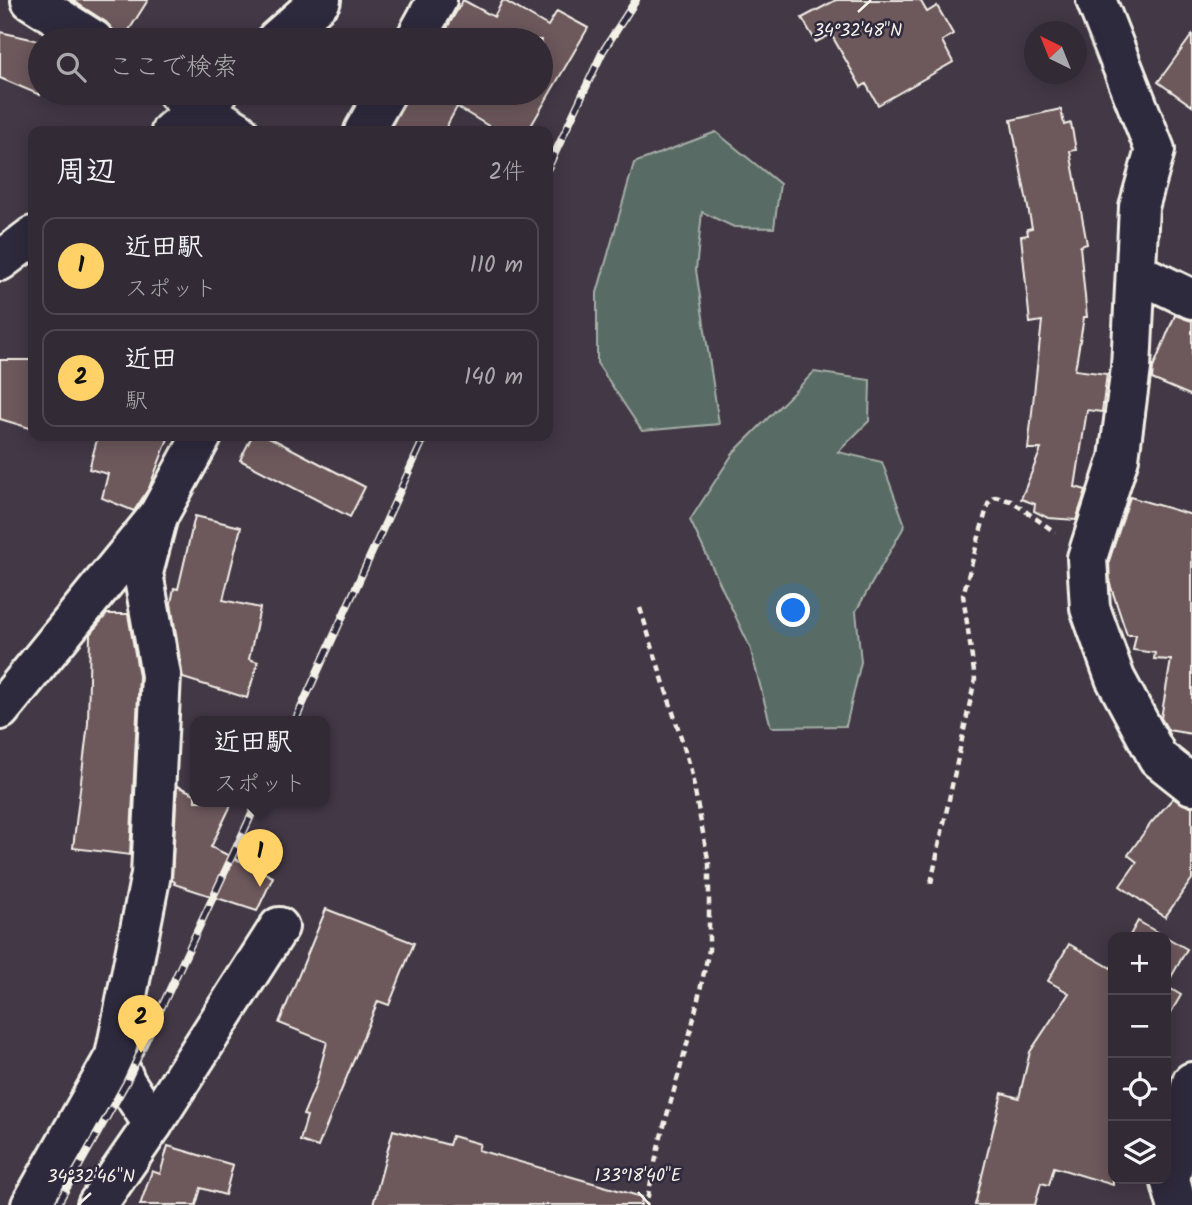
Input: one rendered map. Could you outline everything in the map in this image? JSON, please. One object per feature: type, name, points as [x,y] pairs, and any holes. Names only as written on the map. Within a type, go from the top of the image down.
[{"type":"street","points":[[31,0],[75,28]]},
{"type":"street","points":[[290,28],[321,0]]},
{"type":"street","points":[[422,28],[437,0]]},
{"type":"street","points":[[1096,0],[1154,150],[1139,207],[1131,368],[1119,458],[1087,558],[1090,608],[1115,678],[1158,758],[1192,785]]},
{"type":"street","points":[[175,126],[193,105]]},
{"type":"street","points":[[207,105],[232,126]]},
{"type":"street","points":[[367,126],[379,105]]},
{"type":"street","points":[[0,261],[28,240]]},
{"type":"street","points":[[1136,272],[1192,299]]},
{"type":"street","points":[[0,710],[158,516],[199,441]]},
{"type":"street","points":[[31,1205],[115,1056],[151,874],[161,675],[143,573],[158,516]]},
{"type":"street","points":[[97,1205],[153,1124],[279,927]]},
{"type":"street","points":[[115,1056],[126,1083],[153,1124]]},
{"type":"street","points":[[1177,1205],[1170,1179],[1192,1082]]},
{"type":"path","points":[[931,883],[975,679],[963,595],[988,505],[995,497],[1011,501],[1052,531],[1094,537]]},
{"type":"path","points":[[640,608],[690,766],[709,864],[709,950],[646,1205]]},
{"type":"green space","points":[[716,132],[780,184],[774,228],[734,227],[702,212],[696,270],[719,424],[642,431],[597,363],[597,293],[634,163]]},
{"type":"green space","points":[[814,372],[870,380],[869,421],[838,452],[882,462],[905,525],[856,611],[861,662],[846,726],[771,727],[750,647],[690,520],[734,452]]},
{"type":"building","points":[[72,0],[148,0],[130,28],[111,28]]},
{"type":"building","points":[[463,0],[494,17],[503,0],[548,26],[557,11],[588,28],[553,88],[553,28],[447,28]]},
{"type":"building","points":[[836,0],[920,0],[927,12],[937,6],[953,34],[942,41],[953,62],[878,105],[866,84],[861,87],[831,34],[816,42],[802,18]]},
{"type":"building","points":[[0,32],[28,38],[28,90],[0,78]]},
{"type":"building","points":[[1192,35],[1192,106],[1158,82]]},
{"type":"building","points":[[403,105],[543,105],[531,126],[489,126],[457,107],[447,126],[392,126]]},
{"type":"building","points":[[1061,109],[1064,125],[1071,123],[1076,150],[1070,151],[1087,244],[1080,246],[1087,317],[1084,317],[1075,370],[1107,374],[1102,412],[1087,410],[1075,487],[1086,490],[1076,520],[1048,518],[1034,511],[1035,504],[1021,499],[1041,449],[1028,449],[1042,321],[1030,323],[1021,236],[1028,235],[1027,229],[1032,228],[1011,120]]},
{"type":"building","points":[[1175,315],[1192,321],[1192,396],[1152,379],[1153,368]]},
{"type":"building","points":[[0,360],[28,360],[28,427],[0,419]]},
{"type":"building","points":[[97,441],[167,441],[149,488],[134,511],[102,498],[108,474],[89,469]]},
{"type":"building","points":[[250,441],[277,441],[365,487],[350,517],[240,460]]},
{"type":"building","points":[[1130,497],[1192,515],[1192,734],[1168,730],[1161,718],[1171,660],[1154,659],[1155,653],[1133,650],[1136,635],[1127,635],[1110,584],[1109,561]]},
{"type":"building","points":[[195,516],[241,527],[223,600],[260,608],[249,659],[258,662],[247,698],[183,678],[171,603],[174,588],[178,589]]},
{"type":"building","points":[[107,614],[128,614],[139,676],[130,855],[73,848],[88,723],[90,634]]},
{"type":"building","points":[[177,786],[190,792],[190,807],[230,807],[211,847],[273,877],[257,911],[174,884],[172,880]]},
{"type":"building","points":[[1173,798],[1192,806],[1192,879],[1165,917],[1120,886],[1137,862],[1128,855]]},
{"type":"building","points":[[326,909],[414,943],[389,1005],[378,1001],[318,1147],[300,1141],[307,1116],[303,1115],[316,1084],[327,1042],[279,1023]]},
{"type":"building","points":[[1138,921],[1157,932],[1132,932]]},
{"type":"building","points":[[1171,940],[1187,949],[1171,977]]},
{"type":"building","points":[[1069,944],[1108,966],[1108,1183],[1054,1167],[1049,1185],[1041,1183],[1035,1205],[975,1205],[1002,1093],[1019,1098],[1030,1052],[1069,993],[1048,981]]},
{"type":"building","points":[[1171,989],[1181,995],[1171,1012]]},
{"type":"building","points":[[393,1130],[449,1145],[452,1136],[480,1144],[478,1150],[642,1197],[641,1205],[373,1205]]},
{"type":"building","points":[[168,1146],[233,1165],[225,1195],[201,1188],[196,1205],[140,1205],[152,1171],[160,1174]]},
{"type":"railway","points":[[553,157],[603,51],[636,0]]},
{"type":"railway","points":[[297,716],[423,441]]},
{"type":"railway","points":[[57,1205],[126,1083],[255,807]]},
{"type":"place","name":"近田駅","points":[[260,887]]},
{"type":"place","name":"近田","points":[[141,1053]]}]
